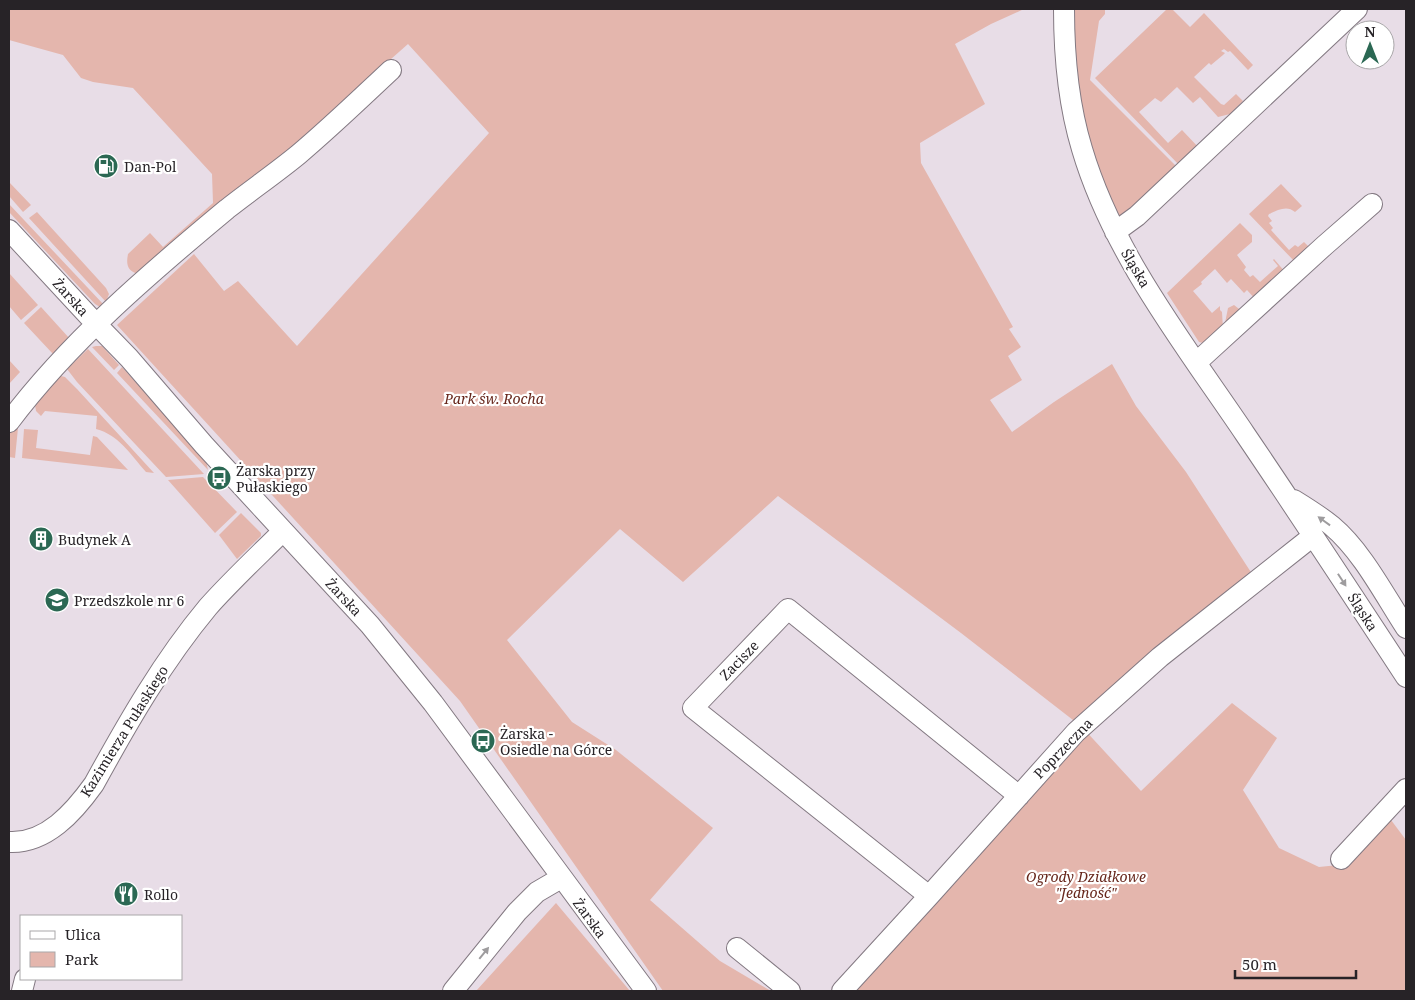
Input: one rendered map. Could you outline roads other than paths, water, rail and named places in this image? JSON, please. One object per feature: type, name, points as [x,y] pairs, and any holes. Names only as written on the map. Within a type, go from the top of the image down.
[{"type":"street","name":"Śląska","points":[[1064,9],[1066,68],[1074,117],[1090,174],[1115,232],[1154,299],[1406,677]]},
{"type":"street","points":[[1115,232],[1137,216],[1357,9]]},
{"type":"street","points":[[9,422],[31,394],[97,325],[165,262],[228,208],[298,154],[391,70]]},
{"type":"street","points":[[1197,362],[1372,204]]},
{"type":"street","name":"Żarska","points":[[9,230],[129,358],[204,445],[370,624],[433,702],[646,991]]},
{"type":"street","name":"Śląska","points":[[1287,496],[1332,526],[1345,539],[1356,552],[1406,628]]},
{"type":"street","name":"Kazimierza Pułaskiego","points":[[9,842],[24,842],[40,836],[65,818],[85,796],[94,784],[150,687],[200,618],[236,577],[283,531]]},
{"type":"street","name":"Poprzeczna","points":[[842,991],[1076,732],[1160,657],[1313,536]]},
{"type":"street","points":[[1324,553],[1345,539]]},
{"type":"street","name":"Zacisze","points":[[929,896],[693,708],[788,609],[1019,796]]},
{"type":"street","points":[[1341,859],[1406,789]]},
{"type":"street","points":[[453,991],[517,912],[537,892],[561,878]]},
{"type":"street","points":[[736,948],[790,991]]},
{"type":"place","name":"Dan-Pol","points":[[106,166]]},
{"type":"place","name":"Żarska przy Pułaskiego","points":[[219,478]]},
{"type":"place","name":"Budynek A","points":[[41,539]]},
{"type":"place","name":"Przedszkole nr 6","points":[[57,600]]},
{"type":"place","name":"Żarska - Osiedle na Górce","points":[[483,741]]},
{"type":"place","name":"Rollo","points":[[126,894]]},
{"type":"park label","name":"Park św. Rocha","points":[[494,398]]},
{"type":"park label","name":"Ogrody Działkowe \"Jedność\"","points":[[1086,884]]}]
